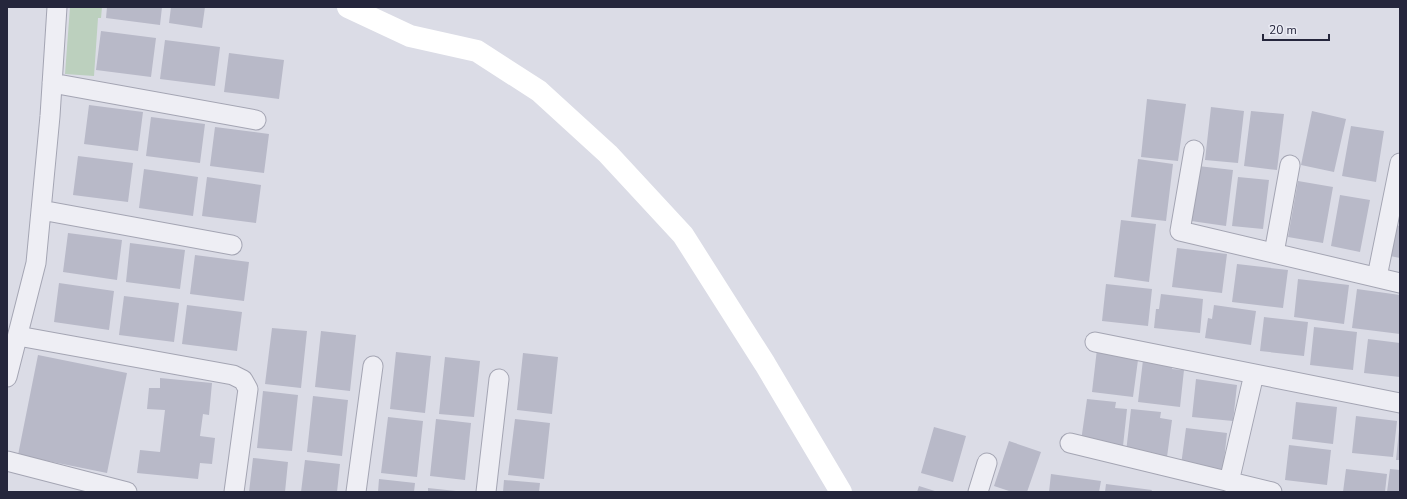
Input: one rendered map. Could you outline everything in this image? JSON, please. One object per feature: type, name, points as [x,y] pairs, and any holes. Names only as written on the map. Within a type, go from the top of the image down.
[{"type":"street","points":[[7,377],[36,263],[50,116],[57,7]]},
{"type":"street","points":[[348,7],[410,36],[477,51],[539,91],[608,154],[683,235],[765,364],[841,492]]},
{"type":"street","points":[[52,83],[256,120]]},
{"type":"street","points":[[1194,150],[1180,231],[1400,283]]},
{"type":"street","points":[[1377,277],[1400,163]]},
{"type":"street","points":[[1274,253],[1290,165]]},
{"type":"street","points":[[41,210],[232,245]]},
{"type":"street","points":[[18,336],[233,375],[243,380],[248,389],[234,492]]},
{"type":"street","points":[[1095,342],[1400,403]]},
{"type":"street","points":[[356,492],[373,366]]},
{"type":"street","points":[[1229,482],[1254,374]]},
{"type":"street","points":[[486,492],[499,379]]},
{"type":"street","points":[[1070,443],[1272,492]]},
{"type":"street","points":[[7,461],[120,491]]},
{"type":"street","points":[[978,492],[987,463]]},
{"type":"green space","points":[[70,7],[102,7],[101,18],[98,18],[94,76],[65,74]]},
{"type":"building","points":[[107,7],[162,7],[160,25],[106,18]]},
{"type":"building","points":[[171,7],[205,7],[202,28],[169,23]]},
{"type":"building","points":[[101,31],[156,38],[151,77],[96,70]]},
{"type":"building","points":[[165,40],[220,47],[215,86],[160,79]]},
{"type":"building","points":[[229,53],[284,60],[279,99],[224,92]]},
{"type":"building","points":[[1147,99],[1186,104],[1178,161],[1141,157]]},
{"type":"building","points":[[89,105],[143,112],[138,151],[84,144]]},
{"type":"building","points":[[1211,107],[1244,111],[1238,163],[1205,160]]},
{"type":"building","points":[[1251,111],[1284,114],[1277,170],[1244,166]]},
{"type":"building","points":[[1312,111],[1346,119],[1334,172],[1301,165]]},
{"type":"building","points":[[151,117],[205,124],[200,163],[146,156]]},
{"type":"building","points":[[1351,126],[1384,131],[1376,182],[1342,176]]},
{"type":"building","points":[[215,127],[269,134],[264,173],[210,166]]},
{"type":"building","points":[[78,156],[133,163],[128,202],[73,195]]},
{"type":"building","points":[[1138,159],[1173,164],[1166,221],[1131,217]]},
{"type":"building","points":[[1198,166],[1233,170],[1226,226],[1191,221]]},
{"type":"building","points":[[144,169],[198,177],[193,216],[139,208]]},
{"type":"building","points":[[207,177],[261,185],[256,223],[202,216]]},
{"type":"building","points":[[1238,177],[1269,180],[1263,229],[1232,226]]},
{"type":"building","points":[[1298,181],[1333,187],[1323,243],[1288,237]]},
{"type":"building","points":[[1340,195],[1370,200],[1360,252],[1331,246]]},
{"type":"building","points":[[1121,220],[1156,224],[1149,282],[1114,277]]},
{"type":"building","points":[[1395,225],[1400,226],[1400,258],[1390,256]]},
{"type":"building","points":[[68,233],[122,240],[117,280],[63,272]]},
{"type":"building","points":[[130,243],[185,250],[180,289],[126,282]]},
{"type":"building","points":[[1177,248],[1227,254],[1222,293],[1172,287]]},
{"type":"building","points":[[195,255],[249,262],[244,301],[190,294]]},
{"type":"building","points":[[1237,264],[1288,270],[1283,308],[1232,302]]},
{"type":"building","points":[[1298,279],[1349,285],[1344,324],[1294,317]]},
{"type":"building","points":[[59,283],[114,291],[109,330],[54,322]]},
{"type":"building","points":[[1106,284],[1152,289],[1148,326],[1102,321]]},
{"type":"building","points":[[1357,289],[1400,295],[1400,334],[1352,328]]},
{"type":"building","points":[[1161,294],[1203,299],[1200,333],[1154,328],[1156,309],[1159,309]]},
{"type":"building","points":[[124,296],[179,303],[174,342],[119,335]]},
{"type":"building","points":[[187,305],[242,312],[237,351],[182,344]]},
{"type":"building","points":[[1214,305],[1256,311],[1251,345],[1205,338],[1208,318],[1212,319]]},
{"type":"building","points":[[1264,317],[1308,322],[1304,356],[1260,351]]},
{"type":"building","points":[[1314,327],[1357,332],[1353,370],[1310,365]]},
{"type":"building","points":[[272,328],[307,331],[301,388],[265,384]]},
{"type":"building","points":[[321,331],[356,335],[350,391],[315,387]]},
{"type":"building","points":[[1368,339],[1400,343],[1400,377],[1364,373]]},
{"type":"building","points":[[1097,349],[1127,352],[1126,358],[1138,360],[1133,397],[1092,392]]},
{"type":"building","points":[[396,352],[431,356],[425,413],[390,409]]},
{"type":"building","points":[[523,353],[558,357],[552,414],[517,410]]},
{"type":"building","points":[[38,355],[127,373],[107,473],[18,455]]},
{"type":"building","points":[[445,357],[480,361],[474,417],[439,414]]},
{"type":"building","points":[[1143,360],[1173,363],[1172,369],[1184,370],[1180,407],[1138,402]]},
{"type":"building","points":[[160,378],[212,383],[209,415],[203,414],[200,436],[215,438],[212,464],[200,463],[198,479],[137,473],[140,450],[160,452],[165,410],[147,409],[149,388],[160,388]]},
{"type":"building","points":[[1196,379],[1237,385],[1233,421],[1192,417]]},
{"type":"building","points":[[263,391],[298,395],[292,451],[257,448]]},
{"type":"building","points":[[313,396],[348,400],[342,456],[307,452]]},
{"type":"building","points":[[1087,399],[1116,402],[1115,408],[1127,409],[1123,446],[1081,441]]},
{"type":"building","points":[[1296,402],[1337,407],[1333,444],[1292,439]]},
{"type":"building","points":[[1131,409],[1161,412],[1160,418],[1172,420],[1167,457],[1126,452]]},
{"type":"building","points":[[1356,416],[1397,421],[1393,457],[1352,453]]},
{"type":"building","points":[[388,417],[423,421],[417,477],[381,473]]},
{"type":"building","points":[[436,419],[471,423],[465,480],[430,476]]},
{"type":"building","points":[[515,419],[550,423],[544,479],[508,475]]},
{"type":"building","points":[[934,427],[966,436],[953,482],[921,473]]},
{"type":"building","points":[[1186,428],[1227,433],[1223,470],[1181,465]]},
{"type":"building","points":[[1399,430],[1400,460],[1396,460]]},
{"type":"building","points":[[1009,441],[1041,452],[1027,492],[1012,492],[994,486]]},
{"type":"building","points":[[1289,445],[1331,450],[1327,485],[1285,480]]},
{"type":"building","points":[[253,458],[288,462],[285,492],[249,492]]},
{"type":"building","points":[[305,460],[340,464],[337,492],[301,492]]},
{"type":"building","points":[[1346,469],[1387,474],[1385,492],[1343,492]]},
{"type":"building","points":[[1390,469],[1400,470],[1400,492],[1387,492]]},
{"type":"building","points":[[1051,474],[1101,481],[1099,492],[1049,492]]},
{"type":"building","points":[[379,479],[415,483],[414,492],[378,492]]},
{"type":"building","points":[[504,480],[540,483],[539,492],[503,492]]},
{"type":"building","points":[[1106,484],[1152,490],[1151,492],[1105,492]]},
{"type":"building","points":[[919,486],[938,492],[917,492]]},
{"type":"building","points":[[428,488],[456,491],[456,492],[428,492]]}]
